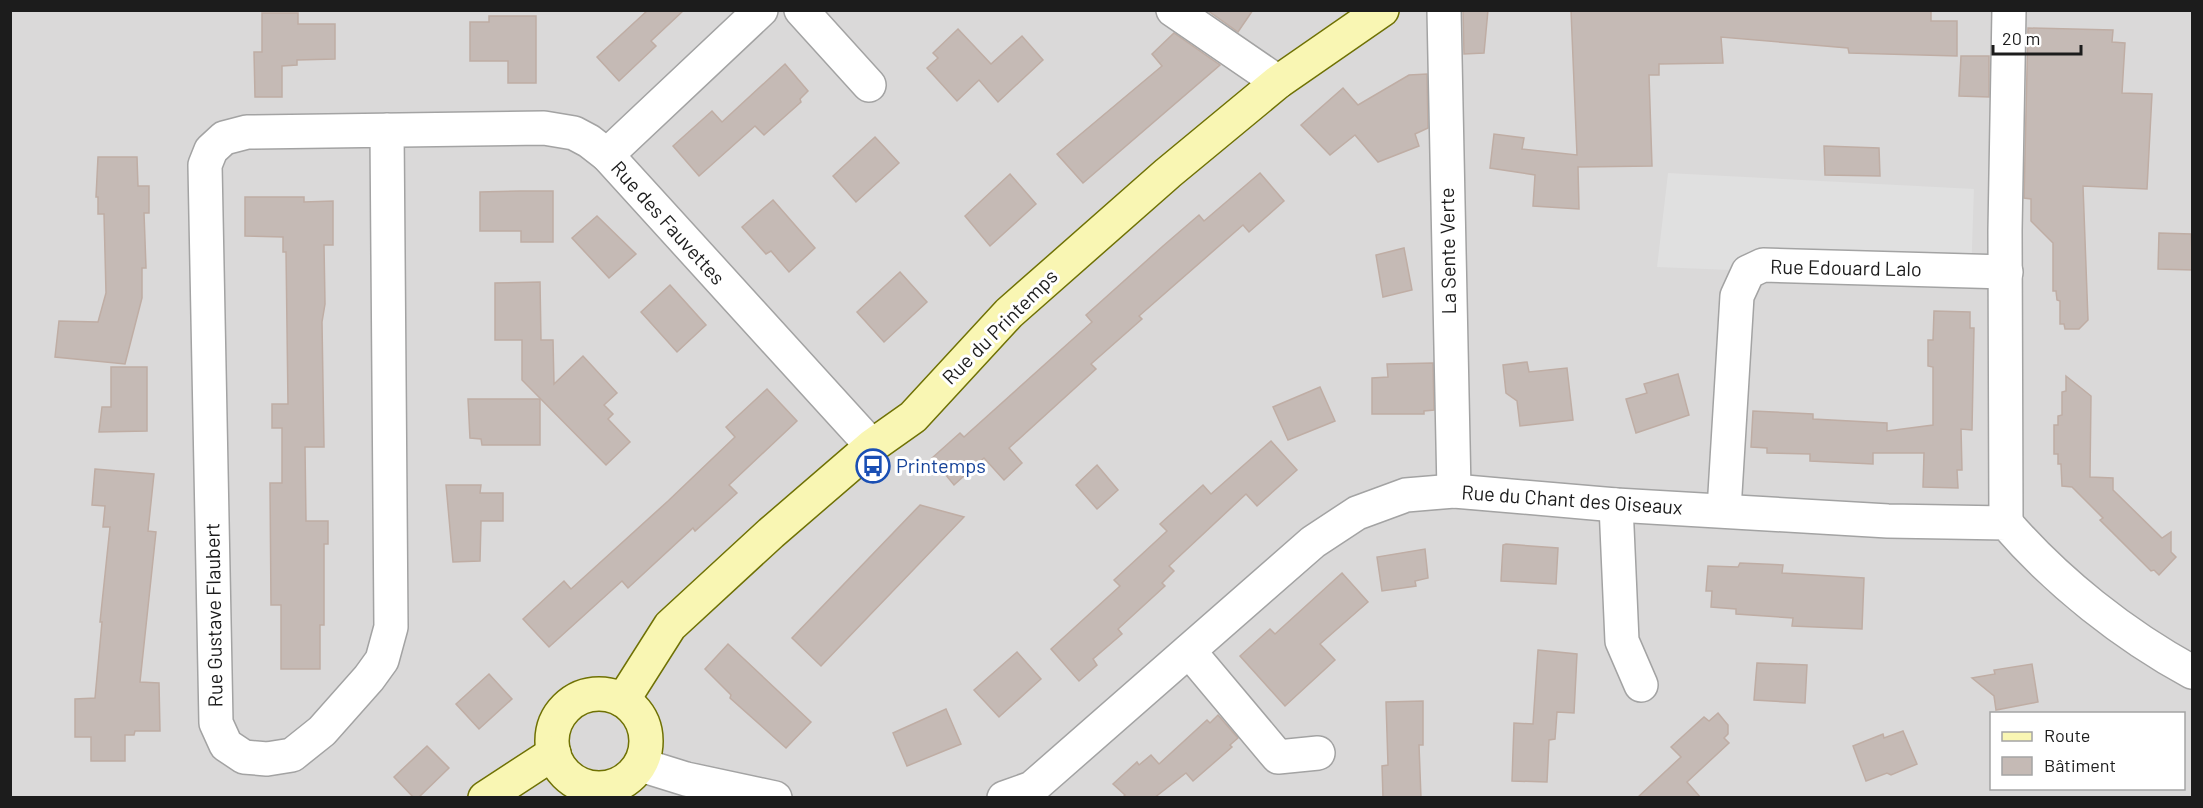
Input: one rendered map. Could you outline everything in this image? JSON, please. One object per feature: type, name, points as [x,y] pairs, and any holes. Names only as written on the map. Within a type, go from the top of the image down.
[{"type":"main road","name":"Rue du Printemps","points":[[623,699],[670,626],[771,533],[872,446],[913,417],[978,344],[1064,263],[1278,82],[1382,10]]},
{"type":"main road","points":[[605,694],[623,699],[637,712],[645,729],[646,747],[641,765],[628,778],[612,787],[593,788],[571,779],[562,770],[554,753],[552,735],[558,717],[571,703],[587,695],[605,694]]},
{"type":"main road","points":[[485,798],[554,753]]},
{"type":"street","name":"Rue des Fauvettes","points":[[761,10],[607,156],[872,446]]},
{"type":"street","points":[[801,10],[869,85]]},
{"type":"street","points":[[1173,10],[1278,82]]},
{"type":"street","name":"La Sente Verte","points":[[1444,10],[1454,491]]},
{"type":"street","points":[[2009,10],[2006,523],[2025,546],[2100,610],[2193,672]]},
{"type":"street","name":"Rue Gustave Flaubert","points":[[387,129],[391,627],[382,660],[322,731],[292,755],[267,759],[244,757],[226,745],[216,723],[205,165],[211,150],[233,134],[387,129],[560,130],[589,141],[607,156]]},
{"type":"street","name":"Rue Edouard Lalo","points":[[1724,510],[1737,296],[1748,272],[1763,265],[2006,272]]},
{"type":"street","name":"Rue du Chant des Oiseaux","points":[[1004,798],[1032,788],[1313,542],[1357,513],[1406,495],[1454,491],[1616,505],[1888,521],[2006,523]]},
{"type":"street","points":[[1616,505],[1622,641],[1641,685]]},
{"type":"street","points":[[1189,651],[1278,757],[1317,753]]},
{"type":"street","points":[[641,765],[686,779],[776,798]]},
{"type":"shaded area","points":[[10,11],[2192,11],[2192,797],[11,797]]},
{"type":"shaded area","points":[[1668,173],[1974,189],[1971,280],[1657,267]]},
{"type":"building","points":[[648,10],[684,10],[651,41],[656,46],[619,81],[597,57]]},
{"type":"building","points":[[1207,10],[1253,10],[1238,32]]},
{"type":"building","points":[[1463,10],[1488,10],[1484,53],[1464,54]]},
{"type":"building","points":[[1571,10],[1931,10],[1931,21],[1957,21],[1957,56],[1849,53],[1848,48],[1721,37],[1723,63],[1659,64],[1659,75],[1649,75],[1652,166],[1578,167],[1579,209],[1533,206],[1535,175],[1490,168],[1494,134],[1524,138],[1522,149],[1577,155]]},
{"type":"building","points":[[262,13],[298,13],[298,24],[335,24],[335,59],[297,60],[297,65],[282,66],[282,97],[255,97],[254,52],[262,52]]},
{"type":"building","points":[[489,16],[536,16],[536,83],[508,83],[508,61],[470,61],[470,22],[489,22]]},
{"type":"building","points":[[2028,28],[2113,30],[2112,42],[2125,43],[2122,93],[2152,94],[2147,189],[2083,186],[2088,320],[2079,329],[2065,329],[2064,324],[2060,324],[2060,301],[2057,300],[2056,291],[2053,291],[2053,243],[2031,221],[2031,199],[2024,198]]},
{"type":"building","points":[[958,29],[991,64],[1022,36],[1043,60],[998,102],[979,80],[957,101],[927,68],[938,58],[933,53]]},
{"type":"building","points":[[1174,33],[1220,65],[1083,183],[1057,154],[1162,66],[1152,54]]},
{"type":"building","points":[[1961,56],[1989,56],[1989,97],[1959,96]]},
{"type":"building","points":[[785,64],[808,91],[800,99],[801,102],[764,135],[755,126],[699,176],[673,146],[712,111],[722,122]]},
{"type":"building","points":[[1427,74],[1428,128],[1415,134],[1419,146],[1378,162],[1355,135],[1330,155],[1301,125],[1343,88],[1358,105],[1409,75]]},
{"type":"building","points":[[875,137],[899,163],[856,202],[833,176]]},
{"type":"building","points":[[1824,146],[1879,148],[1880,176],[1825,175]]},
{"type":"building","points":[[98,157],[137,157],[138,186],[149,186],[149,213],[144,213],[146,268],[142,268],[142,298],[125,364],[55,357],[59,321],[98,322],[106,293],[104,214],[98,214],[98,197],[96,197]]},
{"type":"building","points":[[1260,173],[1284,201],[1249,232],[1243,225],[1139,316],[1142,319],[1091,364],[1096,369],[1009,448],[1022,463],[1004,480],[984,458],[954,485],[932,458],[960,433],[964,437],[1092,322],[1086,315],[1163,246],[1199,215],[1204,221]]},
{"type":"building","points":[[1010,174],[1036,204],[990,246],[965,216]]},
{"type":"building","points":[[553,191],[553,242],[521,242],[521,231],[480,231],[480,192]]},
{"type":"building","points":[[245,197],[304,197],[304,202],[333,201],[333,245],[324,245],[325,304],[322,322],[324,447],[305,447],[306,521],[328,521],[328,544],[324,544],[324,625],[320,625],[320,669],[281,669],[281,605],[271,605],[270,483],[282,483],[282,428],[272,428],[272,404],[288,404],[286,252],[283,252],[283,237],[245,236]]},
{"type":"building","points":[[773,200],[815,248],[789,272],[771,251],[766,254],[742,227]]},
{"type":"building","points":[[597,216],[636,254],[609,278],[572,238]]},
{"type":"building","points":[[2159,233],[2191,234],[2193,270],[2158,269]]},
{"type":"building","points":[[1404,248],[1412,290],[1383,297],[1376,255]]},
{"type":"building","points":[[900,272],[927,302],[884,342],[857,312]]},
{"type":"building","points":[[540,282],[541,340],[553,340],[554,384],[583,356],[617,393],[604,405],[613,414],[608,419],[630,442],[606,465],[522,380],[522,340],[495,340],[495,283]]},
{"type":"building","points":[[670,285],[706,325],[677,352],[641,312]]},
{"type":"building","points":[[1934,311],[1970,312],[1970,328],[1974,328],[1972,430],[1961,429],[1962,470],[1957,470],[1958,488],[1923,487],[1924,453],[1873,453],[1873,464],[1810,461],[1810,454],[1767,453],[1767,448],[1751,447],[1753,411],[1813,414],[1813,419],[1887,423],[1887,431],[1933,425],[1933,367],[1928,366],[1928,340],[1933,340]]},
{"type":"building","points":[[1527,362],[1529,372],[1567,368],[1573,420],[1520,426],[1517,401],[1506,393],[1503,365]]},
{"type":"building","points":[[1433,363],[1434,410],[1424,411],[1424,414],[1372,414],[1372,378],[1388,377],[1387,364]]},
{"type":"building","points":[[111,367],[147,367],[147,431],[99,432],[102,407],[111,407]]},
{"type":"building","points":[[1678,374],[1689,415],[1636,433],[1626,399],[1647,393],[1644,384]]},
{"type":"building","points":[[2066,376],[2091,396],[2090,477],[2113,478],[2113,490],[2162,538],[2171,532],[2171,552],[2176,557],[2159,575],[2154,570],[2151,571],[2100,520],[2103,518],[2072,487],[2062,486],[2061,464],[2058,464],[2058,454],[2054,454],[2054,425],[2058,425],[2058,416],[2062,415],[2062,392],[2066,391]]},
{"type":"building","points":[[1320,387],[1335,421],[1288,440],[1273,407]]},
{"type":"building","points":[[767,389],[797,421],[729,485],[737,493],[695,531],[693,528],[628,588],[622,581],[549,647],[523,619],[564,581],[571,589],[668,501],[735,437],[726,427]]},
{"type":"building","points":[[468,399],[540,399],[540,445],[482,445],[481,439],[470,438]]},
{"type":"building","points":[[1271,441],[1297,470],[1257,506],[1246,494],[1169,566],[1174,571],[1162,583],[1165,586],[1118,629],[1122,634],[1093,659],[1097,665],[1079,681],[1051,649],[1120,586],[1114,580],[1167,531],[1160,524],[1203,485],[1211,494]]},
{"type":"building","points":[[1097,465],[1118,490],[1097,509],[1076,485]]},
{"type":"building","points":[[95,469],[154,474],[148,531],[156,532],[140,682],[159,683],[160,731],[135,731],[134,735],[125,735],[125,761],[91,761],[91,737],[75,737],[75,699],[95,698],[110,527],[103,527],[105,506],[92,505]]},
{"type":"building","points":[[446,485],[481,485],[480,493],[503,493],[503,521],[481,521],[480,561],[453,562]]},
{"type":"building","points":[[920,505],[964,517],[821,666],[792,638]]},
{"type":"building","points":[[1503,545],[1558,548],[1556,584],[1501,581]]},
{"type":"building","points":[[1425,549],[1428,578],[1415,581],[1416,586],[1382,591],[1377,557]]},
{"type":"building","points":[[1740,563],[1783,565],[1782,573],[1864,578],[1862,629],[1792,626],[1793,618],[1736,614],[1736,609],[1711,607],[1712,591],[1706,591],[1708,566],[1738,567]]},
{"type":"building","points":[[1342,573],[1368,602],[1320,644],[1335,660],[1285,706],[1240,656],[1270,629],[1275,634]]},
{"type":"building","points":[[728,644],[811,722],[786,748],[730,698],[731,695],[705,669]]},
{"type":"building","points":[[1538,650],[1577,654],[1574,713],[1557,712],[1555,739],[1549,740],[1547,782],[1512,781],[1514,723],[1533,724]]},
{"type":"building","points":[[1017,652],[1041,679],[999,717],[974,690]]},
{"type":"building","points":[[1757,663],[1807,665],[1805,703],[1754,700]]},
{"type":"building","points":[[2032,664],[2038,702],[1996,710],[1994,696],[1972,678],[1995,674],[1994,670]]},
{"type":"building","points":[[489,674],[512,699],[479,729],[456,704]]},
{"type":"building","points":[[1423,701],[1423,745],[1419,745],[1421,798],[1383,798],[1382,766],[1388,765],[1386,702]]},
{"type":"building","points":[[946,709],[961,744],[907,766],[893,733]]},
{"type":"building","points":[[1718,713],[1728,725],[1728,734],[1724,738],[1729,743],[1687,782],[1701,798],[1637,798],[1681,757],[1671,747],[1704,717],[1709,721]]},
{"type":"building","points":[[1218,715],[1238,738],[1230,745],[1232,747],[1193,781],[1186,773],[1154,798],[1122,798],[1125,795],[1113,784],[1137,762],[1139,765],[1151,755],[1159,764],[1207,720],[1210,723]]},
{"type":"building","points":[[1903,731],[1917,764],[1891,775],[1887,773],[1866,781],[1853,746],[1883,734],[1884,738]]},
{"type":"building","points":[[427,746],[449,768],[418,798],[414,798],[394,777]]},
{"type":"place","name":"Printemps","points":[[873,466]]}]
